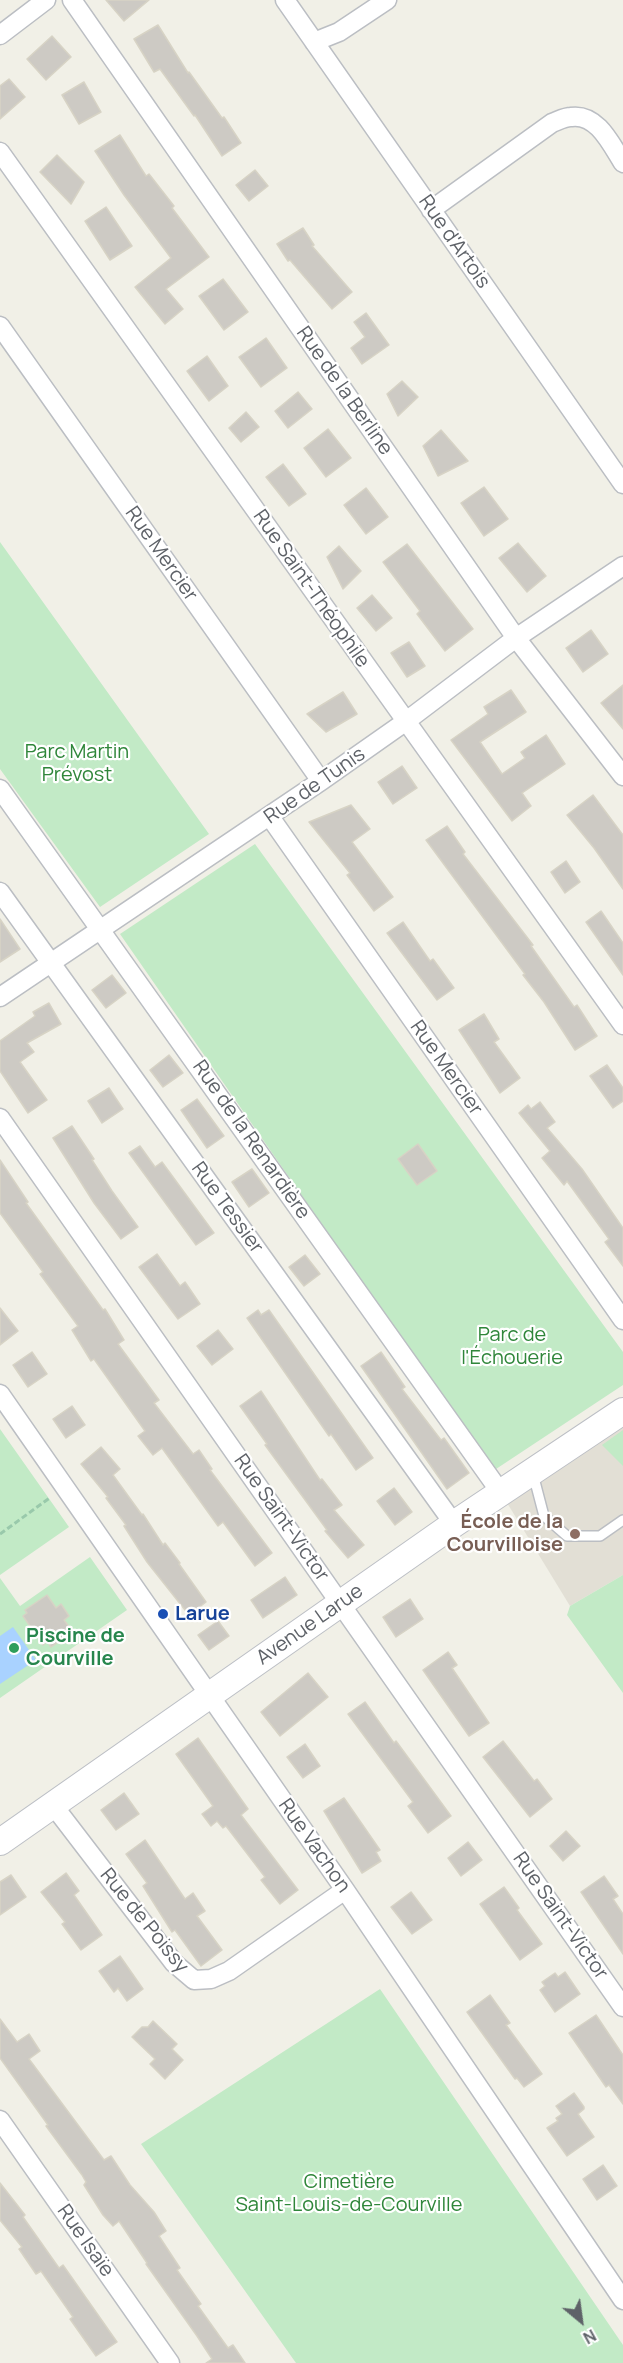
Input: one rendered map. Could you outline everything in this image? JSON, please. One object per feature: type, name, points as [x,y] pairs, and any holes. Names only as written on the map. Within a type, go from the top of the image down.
[{"type":"street","points":[[0,34],[46,0]]},
{"type":"street","name":"Rue de la Berline","points":[[72,0],[516,638],[623,776]]},
{"type":"street","name":"Rue d'Artois","points":[[285,0],[623,484]]},
{"type":"street","points":[[314,42],[339,32],[387,0]]},
{"type":"street","points":[[431,210],[552,123],[572,116],[588,119],[601,129],[623,163]]},
{"type":"street","name":"Rue Saint-Théophile","points":[[0,152],[623,1025]]},
{"type":"street","name":"Rue Mercier","points":[[0,326],[321,782]]},
{"type":"street","name":"Rue de Tunis","points":[[0,997],[321,782],[516,638],[623,566]]},
{"type":"street","name":"Rue de la Renardière","points":[[0,789],[501,1493]]},
{"type":"street","name":"Rue Mercier","points":[[270,817],[623,1320]]},
{"type":"street","name":"Rue Tessier","points":[[0,892],[454,1524]]},
{"type":"street","name":"Rue Saint-Victor","points":[[0,1118],[623,2007]]},
{"type":"street","name":"Rue Vachon","points":[[0,1394],[345,1890],[623,2300]]},
{"type":"street","name":"Avenue Larue","points":[[0,1842],[454,1524],[623,1411]]},
{"type":"street","name":"Rue de Poissy","points":[[53,1805],[174,1963],[194,1980],[211,1979],[229,1971],[345,1890]]},
{"type":"street","name":"Rue Isaïe","points":[[0,2120],[167,2362]]},
{"type":"lane","points":[[532,1472],[544,1516],[567,1536],[600,1536],[623,1520]]},
{"type":"path","points":[[0,1534],[64,1487]]},
{"type":"shaded area","name":"École de la Courvilloise","points":[[623,1418],[623,1575],[570,1606],[501,1493]]},
{"type":"green space","name":"Parc Martin Prévost","points":[[0,542],[209,834],[100,907],[0,769]]},
{"type":"green space","name":"Parc de l'Échouerie","points":[[255,844],[623,1352],[623,1385],[493,1471],[120,934]]},
{"type":"green space","points":[[0,1429],[69,1527],[0,1575]]},
{"type":"green space","points":[[623,1430],[623,1466],[602,1445]]},
{"type":"green space","points":[[90,1557],[127,1610],[0,1698],[0,1578],[20,1606]]},
{"type":"green space","points":[[623,1575],[623,1693],[567,1615],[570,1606]]},
{"type":"green space","name":"Cimetière Saint-Louis-de-Courville","points":[[380,1989],[623,2345],[623,2363],[296,2363],[141,2144]]},
{"type":"water","name":"Piscine de Courville","points":[[13,1627],[36,1660],[0,1684],[0,1636]]},
{"type":"building","points":[[106,0],[149,0],[124,21]]},
{"type":"building","points":[[158,25],[188,73],[222,118],[224,117],[241,143],[222,156],[195,115],[160,69],[154,72],[134,39]]},
{"type":"building","points":[[52,36],[71,57],[46,80],[27,59]]},
{"type":"building","points":[[9,79],[25,97],[0,119],[0,86]]},
{"type":"building","points":[[84,82],[101,112],[79,124],[62,95]]},
{"type":"building","points":[[120,135],[146,176],[149,174],[174,206],[172,208],[209,257],[166,289],[183,309],[165,324],[135,287],[171,258],[124,195],[95,151]]},
{"type":"building","points":[[57,155],[84,182],[71,204],[40,172]]},
{"type":"building","points":[[255,170],[268,186],[249,201],[236,185]]},
{"type":"building","points":[[106,207],[132,246],[110,260],[85,221]]},
{"type":"building","points":[[303,228],[314,245],[312,246],[352,292],[332,309],[290,260],[288,261],[277,244]]},
{"type":"building","points":[[223,279],[248,312],[224,330],[199,296]]},
{"type":"building","points":[[366,313],[389,345],[362,364],[351,348],[365,337],[354,322]]},
{"type":"building","points":[[266,338],[287,368],[261,387],[239,357]]},
{"type":"building","points":[[207,356],[228,386],[209,401],[187,371]]},
{"type":"building","points":[[402,381],[418,397],[398,416],[387,394]]},
{"type":"building","points":[[298,392],[312,409],[288,428],[275,411]]},
{"type":"building","points":[[246,412],[259,427],[241,442],[229,428]]},
{"type":"building","points":[[328,429],[351,458],[326,477],[304,448]]},
{"type":"building","points":[[441,430],[468,461],[438,476],[423,446]]},
{"type":"building","points":[[283,464],[306,494],[289,506],[266,477]]},
{"type":"building","points":[[484,487],[508,519],[484,536],[461,503]]},
{"type":"building","points":[[366,488],[388,517],[366,534],[344,505]]},
{"type":"building","points":[[518,543],[546,576],[527,592],[499,558]]},
{"type":"building","points":[[407,544],[473,629],[445,651],[417,614],[420,611],[383,562]]},
{"type":"building","points":[[339,546],[361,571],[343,589],[327,557]]},
{"type":"building","points":[[372,595],[392,618],[376,631],[357,608]]},
{"type":"building","points":[[591,630],[608,654],[583,672],[566,648]]},
{"type":"building","points":[[409,642],[425,666],[407,677],[391,653]]},
{"type":"building","points":[[623,685],[623,729],[601,703]]},
{"type":"building","points":[[511,690],[526,712],[480,742],[502,774],[525,758],[521,752],[546,735],[565,764],[522,793],[531,806],[512,821],[451,740],[488,714],[484,707]]},
{"type":"building","points":[[343,692],[357,714],[326,732],[307,714]]},
{"type":"building","points":[[402,766],[417,788],[393,804],[378,782]]},
{"type":"building","points":[[593,795],[623,835],[623,889],[567,815]]},
{"type":"building","points":[[351,805],[370,829],[352,842],[393,897],[374,911],[347,875],[350,873],[309,822]]},
{"type":"building","points":[[447,826],[465,852],[463,854],[533,945],[531,946],[574,1007],[577,1005],[597,1036],[575,1050],[544,1002],[523,975],[525,974],[426,840]]},
{"type":"building","points":[[566,861],[580,882],[565,893],[551,872]]},
{"type":"building","points":[[601,911],[623,943],[623,975],[586,922]]},
{"type":"building","points":[[0,919],[20,949],[0,962]]},
{"type":"building","points":[[403,922],[430,961],[433,959],[454,988],[437,1000],[387,933]]},
{"type":"building","points":[[112,975],[126,993],[106,1008],[92,990]]},
{"type":"building","points":[[49,1003],[61,1024],[27,1043],[34,1052],[20,1062],[47,1100],[28,1113],[0,1071],[0,1041],[35,1016],[33,1012]]},
{"type":"building","points":[[484,1014],[499,1039],[494,1042],[520,1078],[500,1093],[459,1030]]},
{"type":"building","points":[[169,1055],[183,1073],[163,1087],[150,1070]]},
{"type":"building","points":[[607,1065],[623,1088],[623,1101],[613,1108],[590,1076]]},
{"type":"building","points":[[109,1088],[123,1109],[102,1123],[88,1101]]},
{"type":"building","points":[[197,1099],[224,1136],[207,1148],[181,1110]]},
{"type":"building","points":[[540,1102],[555,1122],[547,1128],[582,1169],[623,1228],[623,1266],[605,1242],[609,1239],[567,1181],[564,1185],[542,1158],[550,1151],[519,1113],[528,1105],[531,1109]]},
{"type":"building","points":[[72,1126],[112,1191],[138,1227],[121,1239],[94,1203],[53,1138]]},
{"type":"building","points":[[418,1144],[437,1171],[417,1185],[398,1159]]},
{"type":"building","points":[[140,1146],[155,1167],[162,1162],[214,1233],[196,1245],[129,1153]]},
{"type":"building","points":[[0,1160],[28,1202],[26,1203],[103,1310],[105,1309],[124,1340],[118,1344],[159,1400],[154,1403],[193,1454],[199,1450],[212,1469],[210,1470],[272,1553],[255,1566],[223,1522],[218,1526],[162,1448],[153,1455],[138,1436],[145,1431],[94,1359],[91,1361],[72,1330],[78,1326],[40,1274],[43,1272],[0,1213]]},
{"type":"building","points":[[252,1169],[269,1193],[249,1207],[232,1182]]},
{"type":"building","points":[[157,1254],[180,1286],[185,1282],[200,1304],[178,1319],[139,1267]]},
{"type":"building","points":[[305,1255],[320,1274],[304,1286],[289,1267]]},
{"type":"building","points":[[0,1308],[18,1331],[0,1345]]},
{"type":"building","points":[[258,1310],[261,1315],[269,1310],[373,1458],[356,1470],[331,1434],[329,1436],[247,1318]]},
{"type":"building","points":[[218,1330],[233,1349],[212,1365],[197,1346]]},
{"type":"building","points":[[32,1352],[47,1374],[28,1387],[13,1365]]},
{"type":"building","points":[[381,1352],[405,1387],[402,1389],[441,1440],[444,1438],[469,1473],[447,1489],[361,1366]]},
{"type":"building","points":[[261,1391],[320,1480],[322,1479],[342,1505],[334,1510],[364,1545],[348,1558],[325,1531],[327,1530],[265,1445],[267,1444],[240,1406]]},
{"type":"building","points":[[72,1406],[85,1425],[66,1438],[53,1419]]},
{"type":"building","points":[[101,1447],[120,1469],[113,1475],[163,1545],[165,1543],[180,1563],[206,1602],[189,1615],[147,1562],[124,1526],[126,1525],[106,1498],[108,1497],[81,1464]]},
{"type":"building","points":[[394,1488],[412,1512],[395,1525],[377,1501]]},
{"type":"building","points":[[285,1577],[297,1595],[263,1618],[251,1600]]},
{"type":"building","points":[[47,1595],[56,1608],[61,1604],[69,1616],[64,1620],[73,1632],[51,1647],[47,1641],[43,1645],[23,1616],[27,1613],[25,1610]]},
{"type":"building","points":[[410,1599],[423,1619],[396,1637],[383,1617]]},
{"type":"building","points":[[218,1621],[229,1636],[209,1650],[198,1635]]},
{"type":"building","points":[[448,1652],[457,1665],[452,1668],[489,1723],[469,1736],[423,1670]]},
{"type":"building","points":[[308,1673],[328,1697],[280,1736],[261,1712]]},
{"type":"building","points":[[365,1702],[451,1816],[428,1833],[408,1806],[413,1802],[348,1714]]},
{"type":"building","points":[[198,1738],[248,1809],[241,1815],[298,1890],[280,1904],[261,1880],[265,1877],[226,1826],[223,1828],[217,1821],[211,1826],[202,1814],[213,1806],[176,1754]]},
{"type":"building","points":[[503,1741],[534,1781],[537,1779],[552,1799],[530,1817],[483,1757]]},
{"type":"building","points":[[305,1744],[320,1766],[303,1778],[287,1757]]},
{"type":"building","points":[[124,1793],[139,1814],[116,1830],[101,1810]]},
{"type":"building","points":[[344,1798],[380,1850],[376,1852],[381,1861],[362,1873],[324,1811]]},
{"type":"building","points":[[566,1831],[580,1846],[563,1861],[550,1846]]},
{"type":"building","points":[[145,1840],[185,1899],[193,1893],[205,1911],[197,1916],[222,1950],[201,1966],[175,1930],[172,1932],[143,1886],[147,1883],[126,1854]]},
{"type":"building","points":[[468,1842],[482,1860],[461,1876],[448,1858]]},
{"type":"building","points":[[66,1873],[79,1891],[74,1895],[102,1935],[81,1950],[62,1924],[65,1922],[41,1892]]},
{"type":"building","points":[[11,1875],[26,1897],[0,1915],[0,1882]]},
{"type":"building","points":[[604,1876],[618,1896],[613,1899],[623,1914],[623,1954],[581,1892]]},
{"type":"building","points":[[504,1887],[519,1908],[517,1910],[542,1944],[520,1960],[480,1904]]},
{"type":"building","points":[[411,1892],[432,1920],[412,1934],[391,1907]]},
{"type":"building","points":[[120,1956],[143,1989],[127,2001],[118,1988],[114,1992],[99,1971]]},
{"type":"building","points":[[565,1972],[580,1994],[555,2012],[540,1990],[545,1986],[542,1982],[555,1973],[558,1977]]},
{"type":"building","points":[[490,1995],[510,2023],[506,2025],[542,2074],[524,2087],[517,2078],[515,2079],[467,2012]]},
{"type":"building","points":[[596,2015],[623,2055],[623,2104],[609,2085],[606,2087],[569,2033]]},
{"type":"building","points":[[0,2019],[17,2042],[29,2034],[40,2051],[29,2059],[104,2160],[111,2156],[130,2185],[154,2212],[166,2231],[159,2236],[180,2268],[177,2270],[201,2304],[198,2306],[228,2348],[233,2345],[245,2363],[206,2363],[212,2359],[197,2336],[119,2221],[113,2226],[103,2215],[84,2185],[86,2182],[82,2175],[0,2058]]},
{"type":"building","points":[[153,2021],[177,2044],[172,2049],[183,2060],[165,2079],[150,2064],[155,2059],[132,2037],[142,2027],[148,2027]]},
{"type":"building","points":[[574,2093],[584,2107],[578,2114],[594,2137],[567,2156],[547,2128],[558,2121],[556,2118],[562,2114],[556,2106]]},
{"type":"building","points":[[603,2165],[617,2186],[597,2200],[583,2179]]},
{"type":"building","points":[[0,2183],[25,2215],[23,2217],[59,2268],[63,2265],[117,2342],[96,2356],[70,2319],[73,2317],[41,2271],[36,2274],[19,2249],[22,2247],[0,2220]]},
{"type":"place","name":"École de la Courvilloise","points":[[575,1534]]},
{"type":"place","name":"Larue","points":[[163,1614]]},
{"type":"place","name":"Piscine de Courville","points":[[14,1648]]}]
